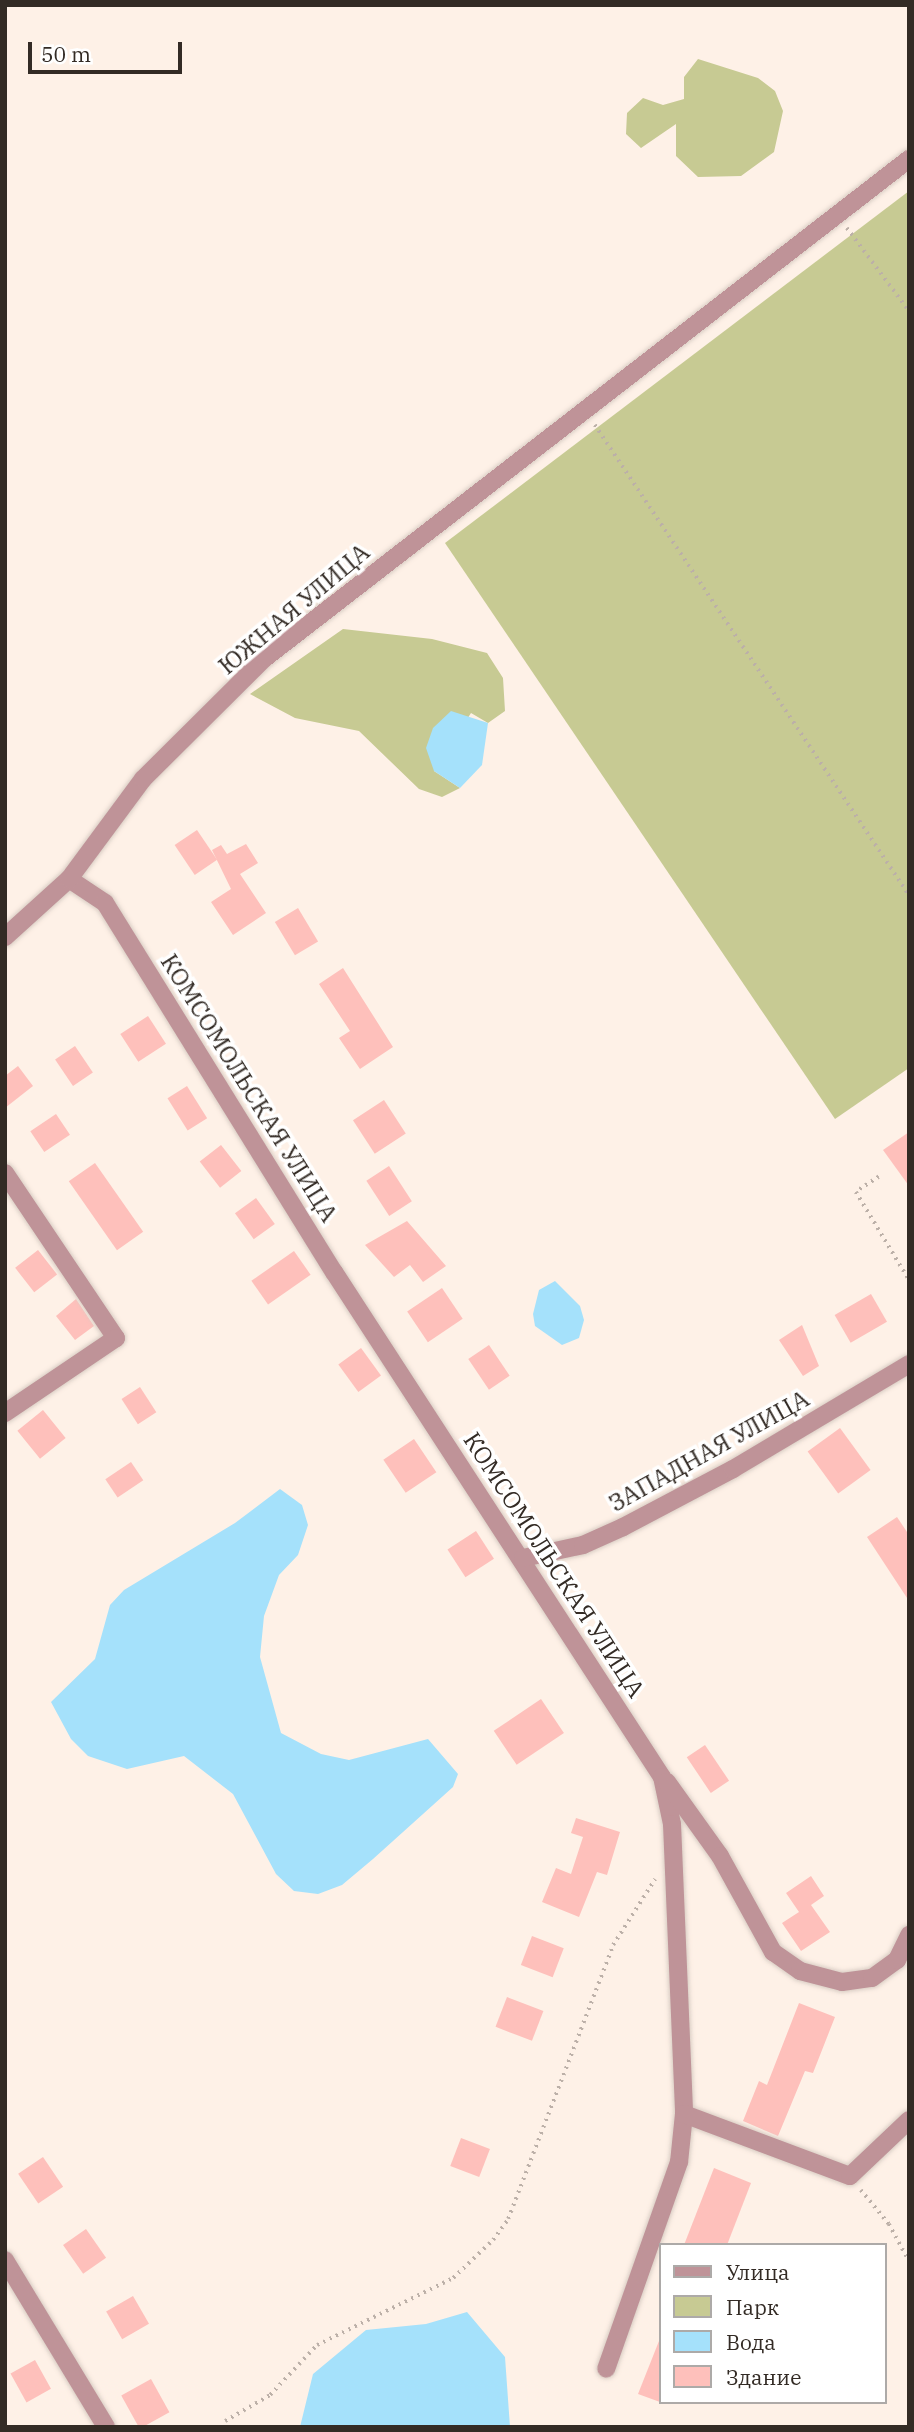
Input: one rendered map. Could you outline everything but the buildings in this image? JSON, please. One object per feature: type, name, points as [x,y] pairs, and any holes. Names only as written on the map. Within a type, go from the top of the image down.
[{"type":"street","name":"ЮЖНАЯ УЛИЦА","points":[[5,937],[69,879],[143,779],[265,658],[909,159]]},
{"type":"street","name":"КОМСОМОЛЬСКАЯ УЛИЦА","points":[[69,879],[105,903],[327,1261],[523,1558],[663,1777],[673,1864],[684,2114],[676,2174],[606,2369]]},
{"type":"street","points":[[5,1173],[116,1338],[5,1413]]},
{"type":"street","name":"ЗАПАДНАЯ УЛИЦА","points":[[523,1558],[583,1545],[624,1527],[733,1469],[909,1364]]},
{"type":"street","points":[[663,1777],[720,1856],[773,1952],[800,1971],[842,1982],[872,1978],[897,1960],[909,1936]]},
{"type":"street","points":[[684,2114],[849,2176],[909,2120]]},
{"type":"street","points":[[5,2260],[106,2427]]},
{"type":"path","points":[[838,216],[909,311]]},
{"type":"path","points":[[586,410],[909,895]]},
{"type":"path","points":[[879,1177],[856,1192],[909,1280]]},
{"type":"path","points":[[225,2421],[270,2395],[317,2346],[453,2278],[493,2240],[508,2219],[613,1945],[643,1893],[673,1864]]},
{"type":"path","points":[[849,2176],[889,2224],[909,2261]]},
{"type":"green space","points":[[698,59],[758,78],[775,91],[783,111],[774,152],[741,176],[698,177],[676,156],[676,124],[641,148],[626,134],[627,113],[643,98],[663,105],[684,99],[684,77]]},
{"type":"green space","points":[[909,191],[909,1068],[835,1119],[445,543]]},
{"type":"green space","points":[[343,629],[432,639],[487,653],[503,678],[505,711],[488,723],[471,713],[434,771],[460,788],[442,797],[419,789],[359,731],[295,718],[250,694]]},
{"type":"water","points":[[451,711],[488,723],[482,765],[460,788],[434,771],[426,748],[433,728]]},
{"type":"water","points":[[555,1281],[580,1306],[584,1320],[579,1338],[562,1345],[535,1326],[533,1314],[539,1290]]},
{"type":"water","points":[[280,1489],[302,1505],[308,1525],[298,1555],[279,1575],[264,1616],[260,1657],[281,1733],[321,1754],[349,1760],[428,1739],[458,1774],[453,1787],[373,1859],[342,1885],[318,1894],[294,1891],[276,1874],[233,1794],[184,1756],[127,1769],[88,1756],[71,1739],[51,1702],[95,1659],[110,1605],[124,1590],[235,1523]]},
{"type":"water","points":[[467,2312],[505,2357],[510,2427],[300,2427],[313,2374],[366,2330],[426,2324]]}]
